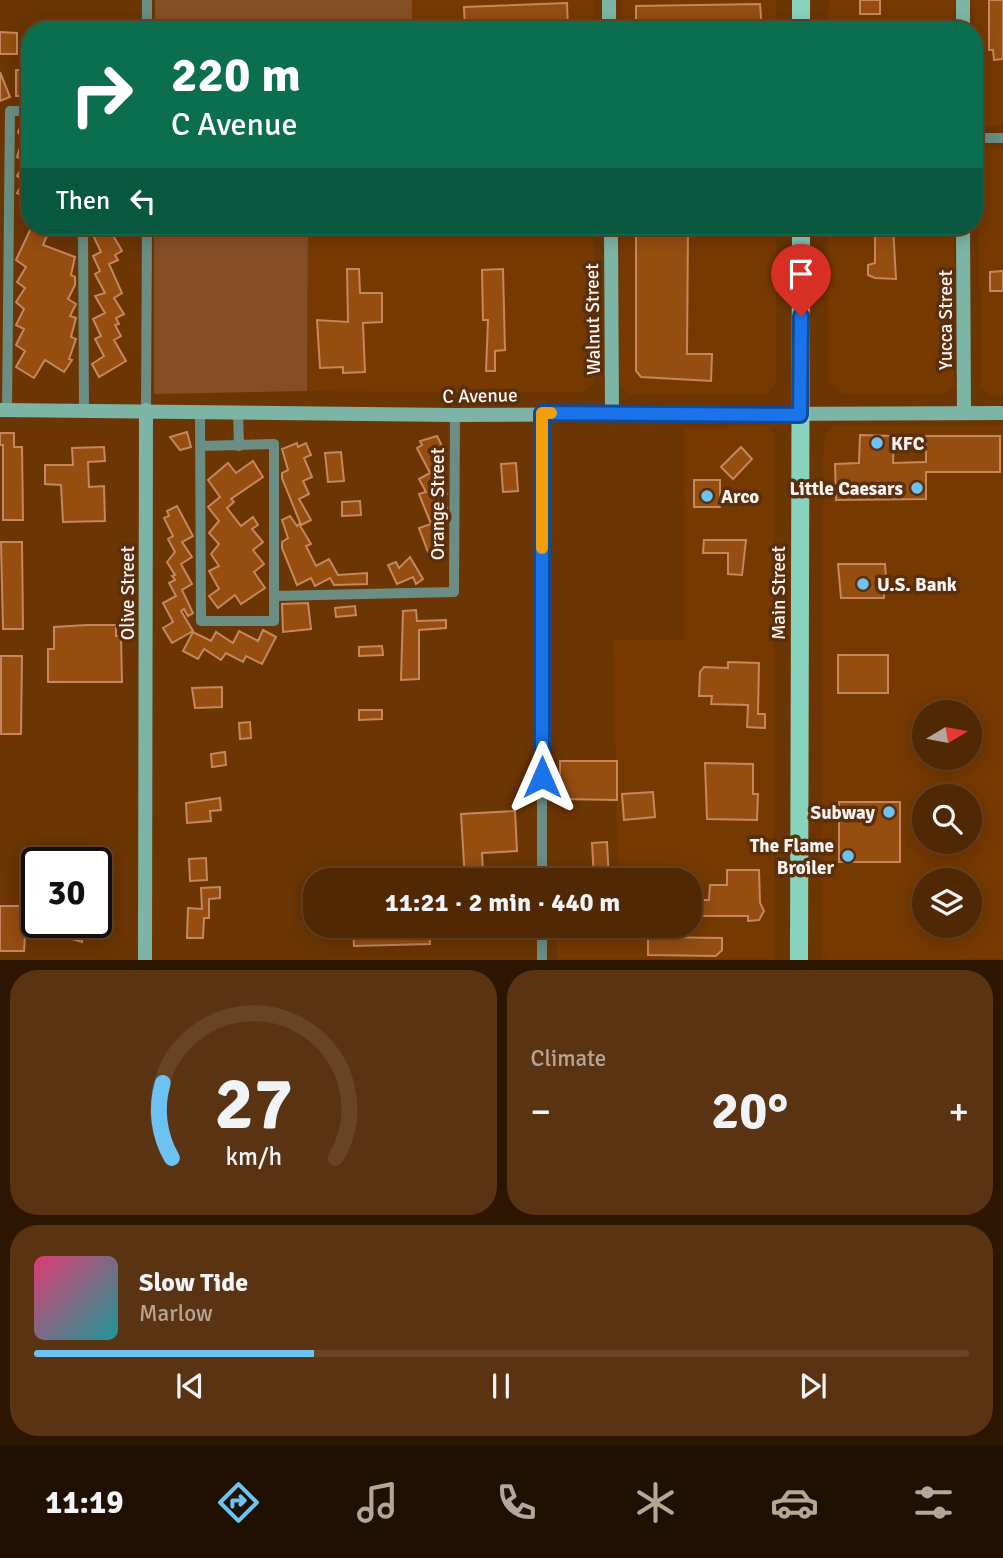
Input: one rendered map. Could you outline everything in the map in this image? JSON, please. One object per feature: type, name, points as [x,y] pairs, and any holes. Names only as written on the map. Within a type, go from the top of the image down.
[{"type":"main road","points":[[801,0],[801,21]]},
{"type":"main road","name":"Main Street","points":[[799,960],[801,235]]},
{"type":"street","points":[[147,0],[147,21]]},
{"type":"street","points":[[609,0],[609,21]]},
{"type":"street","points":[[963,0],[963,21]]},
{"type":"street","points":[[4,410],[5,147],[10,111],[21,111]]},
{"type":"street","points":[[983,138],[1003,138]]},
{"type":"street","points":[[83,235],[84,410]]},
{"type":"street","name":"Olive Street","points":[[145,960],[147,235]]},
{"type":"street","name":"Walnut Street","points":[[611,235],[612,413]]},
{"type":"street","name":"Yucca Street","points":[[964,235],[964,413]]},
{"type":"street","name":"C Avenue","points":[[4,410],[455,415],[1003,413]]},
{"type":"street","points":[[200,412],[201,621],[274,621],[274,444],[201,446]]},
{"type":"street","points":[[238,412],[239,446]]},
{"type":"street","points":[[542,413],[542,868]]},
{"type":"street","name":"Orange Street","points":[[274,596],[454,592],[455,415]]},
{"type":"street","points":[[541,960],[542,938]]},
{"type":"shaded area","points":[[155,0],[412,0],[412,21],[155,21]]},
{"type":"shaded area","points":[[412,0],[594,0],[594,21],[412,21]]},
{"type":"shaded area","points":[[622,0],[776,0],[776,21],[622,21]]},
{"type":"shaded area","points":[[828,0],[955,0],[955,21],[828,21]]},
{"type":"shaded area","points":[[974,0],[1003,0],[1003,125],[983,126],[983,21],[974,21]]},
{"type":"shaded area","points":[[983,147],[1003,148],[1003,396],[989,395],[980,384],[979,235],[983,235]]},
{"type":"shaded area","points":[[154,235],[308,235],[307,391],[154,394]]},
{"type":"shaded area","points":[[308,235],[594,235],[594,384],[582,393],[307,391]]},
{"type":"shaded area","points":[[620,235],[776,235],[776,382],[768,394],[629,394],[619,384]]},
{"type":"shaded area","points":[[828,235],[954,235],[954,387],[944,395],[841,394],[828,381]]},
{"type":"shaded area","points":[[766,425],[774,435],[774,959],[557,959],[557,938],[702,938],[702,868],[618,868],[613,640],[684,640],[684,429]]},
{"type":"shaded area","points":[[834,426],[1003,426],[1003,959],[822,960],[823,453],[826,434]]},
{"type":"building","points":[[860,0],[880,0],[880,14],[860,14]]},
{"type":"building","points":[[989,0],[1003,0],[1003,59],[994,60],[993,50],[989,50]]},
{"type":"building","points":[[567,3],[568,21],[465,21],[464,7]]},
{"type":"building","points":[[760,4],[761,21],[636,21],[636,6]]},
{"type":"building","points":[[0,32],[17,33],[17,54],[0,54]]},
{"type":"building","points":[[16,70],[21,70],[21,96],[16,96]]},
{"type":"building","points":[[0,72],[10,97],[0,101]]},
{"type":"building","points":[[28,235],[47,235],[43,245],[75,257],[71,275],[75,277],[75,285],[68,299],[76,304],[70,316],[76,318],[71,337],[76,339],[69,359],[72,360],[64,372],[45,360],[34,378],[16,367],[25,351],[16,345],[24,329],[16,325],[24,309],[16,302],[25,288],[17,282],[26,267],[16,260]]},
{"type":"building","points":[[93,235],[118,235],[114,237],[122,251],[115,255],[118,260],[109,264],[122,293],[114,298],[124,314],[116,318],[119,324],[115,325],[121,336],[114,340],[126,361],[99,377],[92,364],[104,356],[95,339],[101,336],[93,319],[105,313],[95,296],[105,293],[95,274],[100,271],[93,256],[101,252]]},
{"type":"building","points":[[636,235],[688,235],[687,354],[712,354],[711,381],[641,377],[636,371]]},
{"type":"building","points":[[875,235],[894,235],[896,279],[868,275],[868,265],[875,263]]},
{"type":"building","points":[[347,269],[359,269],[360,293],[382,293],[382,322],[363,323],[365,372],[343,373],[343,367],[320,368],[317,320],[348,322]]},
{"type":"building","points":[[503,269],[505,350],[495,351],[495,371],[486,371],[488,320],[483,320],[482,270]]},
{"type":"building","points":[[1003,271],[1003,291],[990,291],[990,272]]},
{"type":"building","points":[[187,432],[191,447],[180,450],[170,437]]},
{"type":"building","points":[[0,433],[14,433],[14,447],[22,447],[23,520],[3,520],[3,445],[0,445]]},
{"type":"building","points":[[860,435],[894,436],[893,463],[926,462],[926,436],[1000,436],[1000,472],[926,472],[926,499],[836,500],[835,464],[859,463]]},
{"type":"building","points":[[437,436],[445,452],[435,457],[444,474],[440,477],[447,494],[442,495],[447,508],[440,511],[446,529],[442,530],[446,546],[428,552],[419,528],[431,524],[419,494],[426,492],[419,479],[430,473],[417,448],[422,445],[420,441]]},
{"type":"building","points":[[297,443],[298,447],[306,443],[311,455],[304,458],[312,477],[303,481],[309,494],[299,499],[311,520],[301,525],[282,478],[282,473],[288,470],[282,449]]},
{"type":"building","points":[[104,447],[105,461],[88,462],[89,487],[104,486],[105,521],[63,522],[61,485],[45,484],[45,465],[73,465],[72,448]]},
{"type":"building","points":[[741,447],[752,459],[733,479],[721,467]]},
{"type":"building","points":[[341,452],[344,481],[328,482],[325,453]]},
{"type":"building","points":[[253,461],[263,477],[231,499],[234,502],[227,508],[241,526],[253,517],[258,525],[252,529],[263,542],[253,550],[264,564],[254,572],[265,588],[241,604],[235,595],[218,608],[209,596],[219,589],[209,571],[219,566],[211,554],[219,544],[209,533],[219,521],[208,507],[220,497],[208,480],[228,463],[236,473]]},
{"type":"building","points":[[516,463],[518,491],[503,492],[501,464]]},
{"type":"building","name":"Arco","points":[[694,480],[720,480],[720,507],[694,507]]},
{"type":"building","points":[[360,501],[361,515],[342,516],[342,502]]},
{"type":"building","points":[[177,506],[193,536],[182,542],[192,557],[181,564],[192,584],[182,590],[193,613],[188,616],[184,609],[181,611],[193,631],[172,643],[163,628],[173,622],[163,603],[176,596],[169,583],[175,580],[172,576],[175,575],[167,562],[175,552],[168,539],[173,536],[164,518],[169,516],[167,511]]},
{"type":"building","points":[[290,516],[297,526],[299,524],[311,544],[306,546],[316,566],[329,559],[338,575],[367,573],[367,584],[334,585],[330,578],[315,586],[311,578],[297,585],[282,548],[282,542],[288,538],[282,520]]},
{"type":"building","points":[[704,540],[746,540],[742,575],[728,574],[728,553],[703,553]]},
{"type":"building","points":[[1,542],[22,542],[23,629],[3,629]]},
{"type":"building","points":[[410,557],[423,579],[416,584],[413,577],[397,584],[388,565],[396,562],[399,568]]},
{"type":"building","name":"U.S. Bank","points":[[838,564],[885,564],[887,591],[884,591],[884,598],[841,598]]},
{"type":"building","points":[[308,603],[311,629],[283,632],[282,604]]},
{"type":"building","points":[[355,606],[356,615],[336,617],[335,608]]},
{"type":"building","points":[[416,610],[417,621],[446,620],[446,628],[419,630],[419,679],[401,680],[403,611]]},
{"type":"building","points":[[116,625],[116,636],[121,636],[122,682],[48,682],[48,649],[54,649],[54,627]]},
{"type":"building","points":[[263,630],[276,637],[262,664],[246,656],[243,662],[226,653],[221,660],[204,649],[198,659],[183,651],[193,632],[211,641],[216,632],[233,643],[239,631],[258,641]]},
{"type":"building","points":[[382,646],[383,655],[359,656],[359,647]]},
{"type":"building","points":[[838,655],[888,655],[888,693],[838,693]]},
{"type":"building","points":[[1,656],[22,656],[21,734],[1,734]]},
{"type":"building","points":[[728,662],[759,663],[758,714],[765,714],[765,728],[747,727],[748,705],[711,704],[712,696],[699,696],[700,672],[704,667],[728,668]]},
{"type":"building","points":[[222,687],[222,707],[195,708],[192,688]]},
{"type":"building","points":[[359,710],[382,710],[382,719],[359,720]]},
{"type":"building","points":[[250,722],[251,738],[240,739],[239,723]]},
{"type":"building","points":[[225,752],[226,765],[212,767],[211,754]]},
{"type":"building","points":[[560,761],[617,761],[617,800],[560,799]]},
{"type":"building","points":[[705,763],[753,764],[753,794],[758,794],[757,820],[707,819]]},
{"type":"building","points":[[653,792],[655,817],[624,820],[622,794]]},
{"type":"building","points":[[220,798],[221,810],[210,811],[211,821],[187,823],[186,803]]},
{"type":"building","points":[[839,802],[900,802],[900,862],[839,862]]},
{"type":"building","points":[[515,811],[517,851],[482,853],[483,868],[464,868],[461,814]]},
{"type":"building","points":[[607,842],[608,868],[593,868],[592,843]]},
{"type":"building","points":[[206,858],[207,880],[190,881],[189,859]]},
{"type":"building","points":[[727,870],[759,870],[760,903],[764,911],[759,920],[748,921],[748,916],[702,916],[702,900],[709,900],[710,885],[727,885]]},
{"type":"building","points":[[220,887],[220,898],[209,899],[209,918],[204,918],[203,938],[187,938],[188,908],[202,909],[201,888]]},
{"type":"building","points":[[0,906],[21,906],[21,938],[25,938],[24,951],[0,951]]},
{"type":"building","points":[[354,938],[430,938],[430,944],[354,946]]},
{"type":"building","points":[[648,938],[722,938],[722,950],[716,956],[648,955]]},
{"type":"slow traffic","points":[[542,548],[542,413],[551,413]]},
{"type":"place","name":"KFC","points":[[877,443]]},
{"type":"place","name":"Little Caesars","points":[[917,488]]},
{"type":"place","name":"Arco","points":[[707,496]]},
{"type":"place","name":"U.S. Bank","points":[[863,584]]},
{"type":"place","name":"Subway","points":[[889,812]]},
{"type":"place","name":"The Flame Broiler","points":[[848,856]]},
{"type":"route","points":[[542,777],[542,413],[800,415],[801,316]]}]
